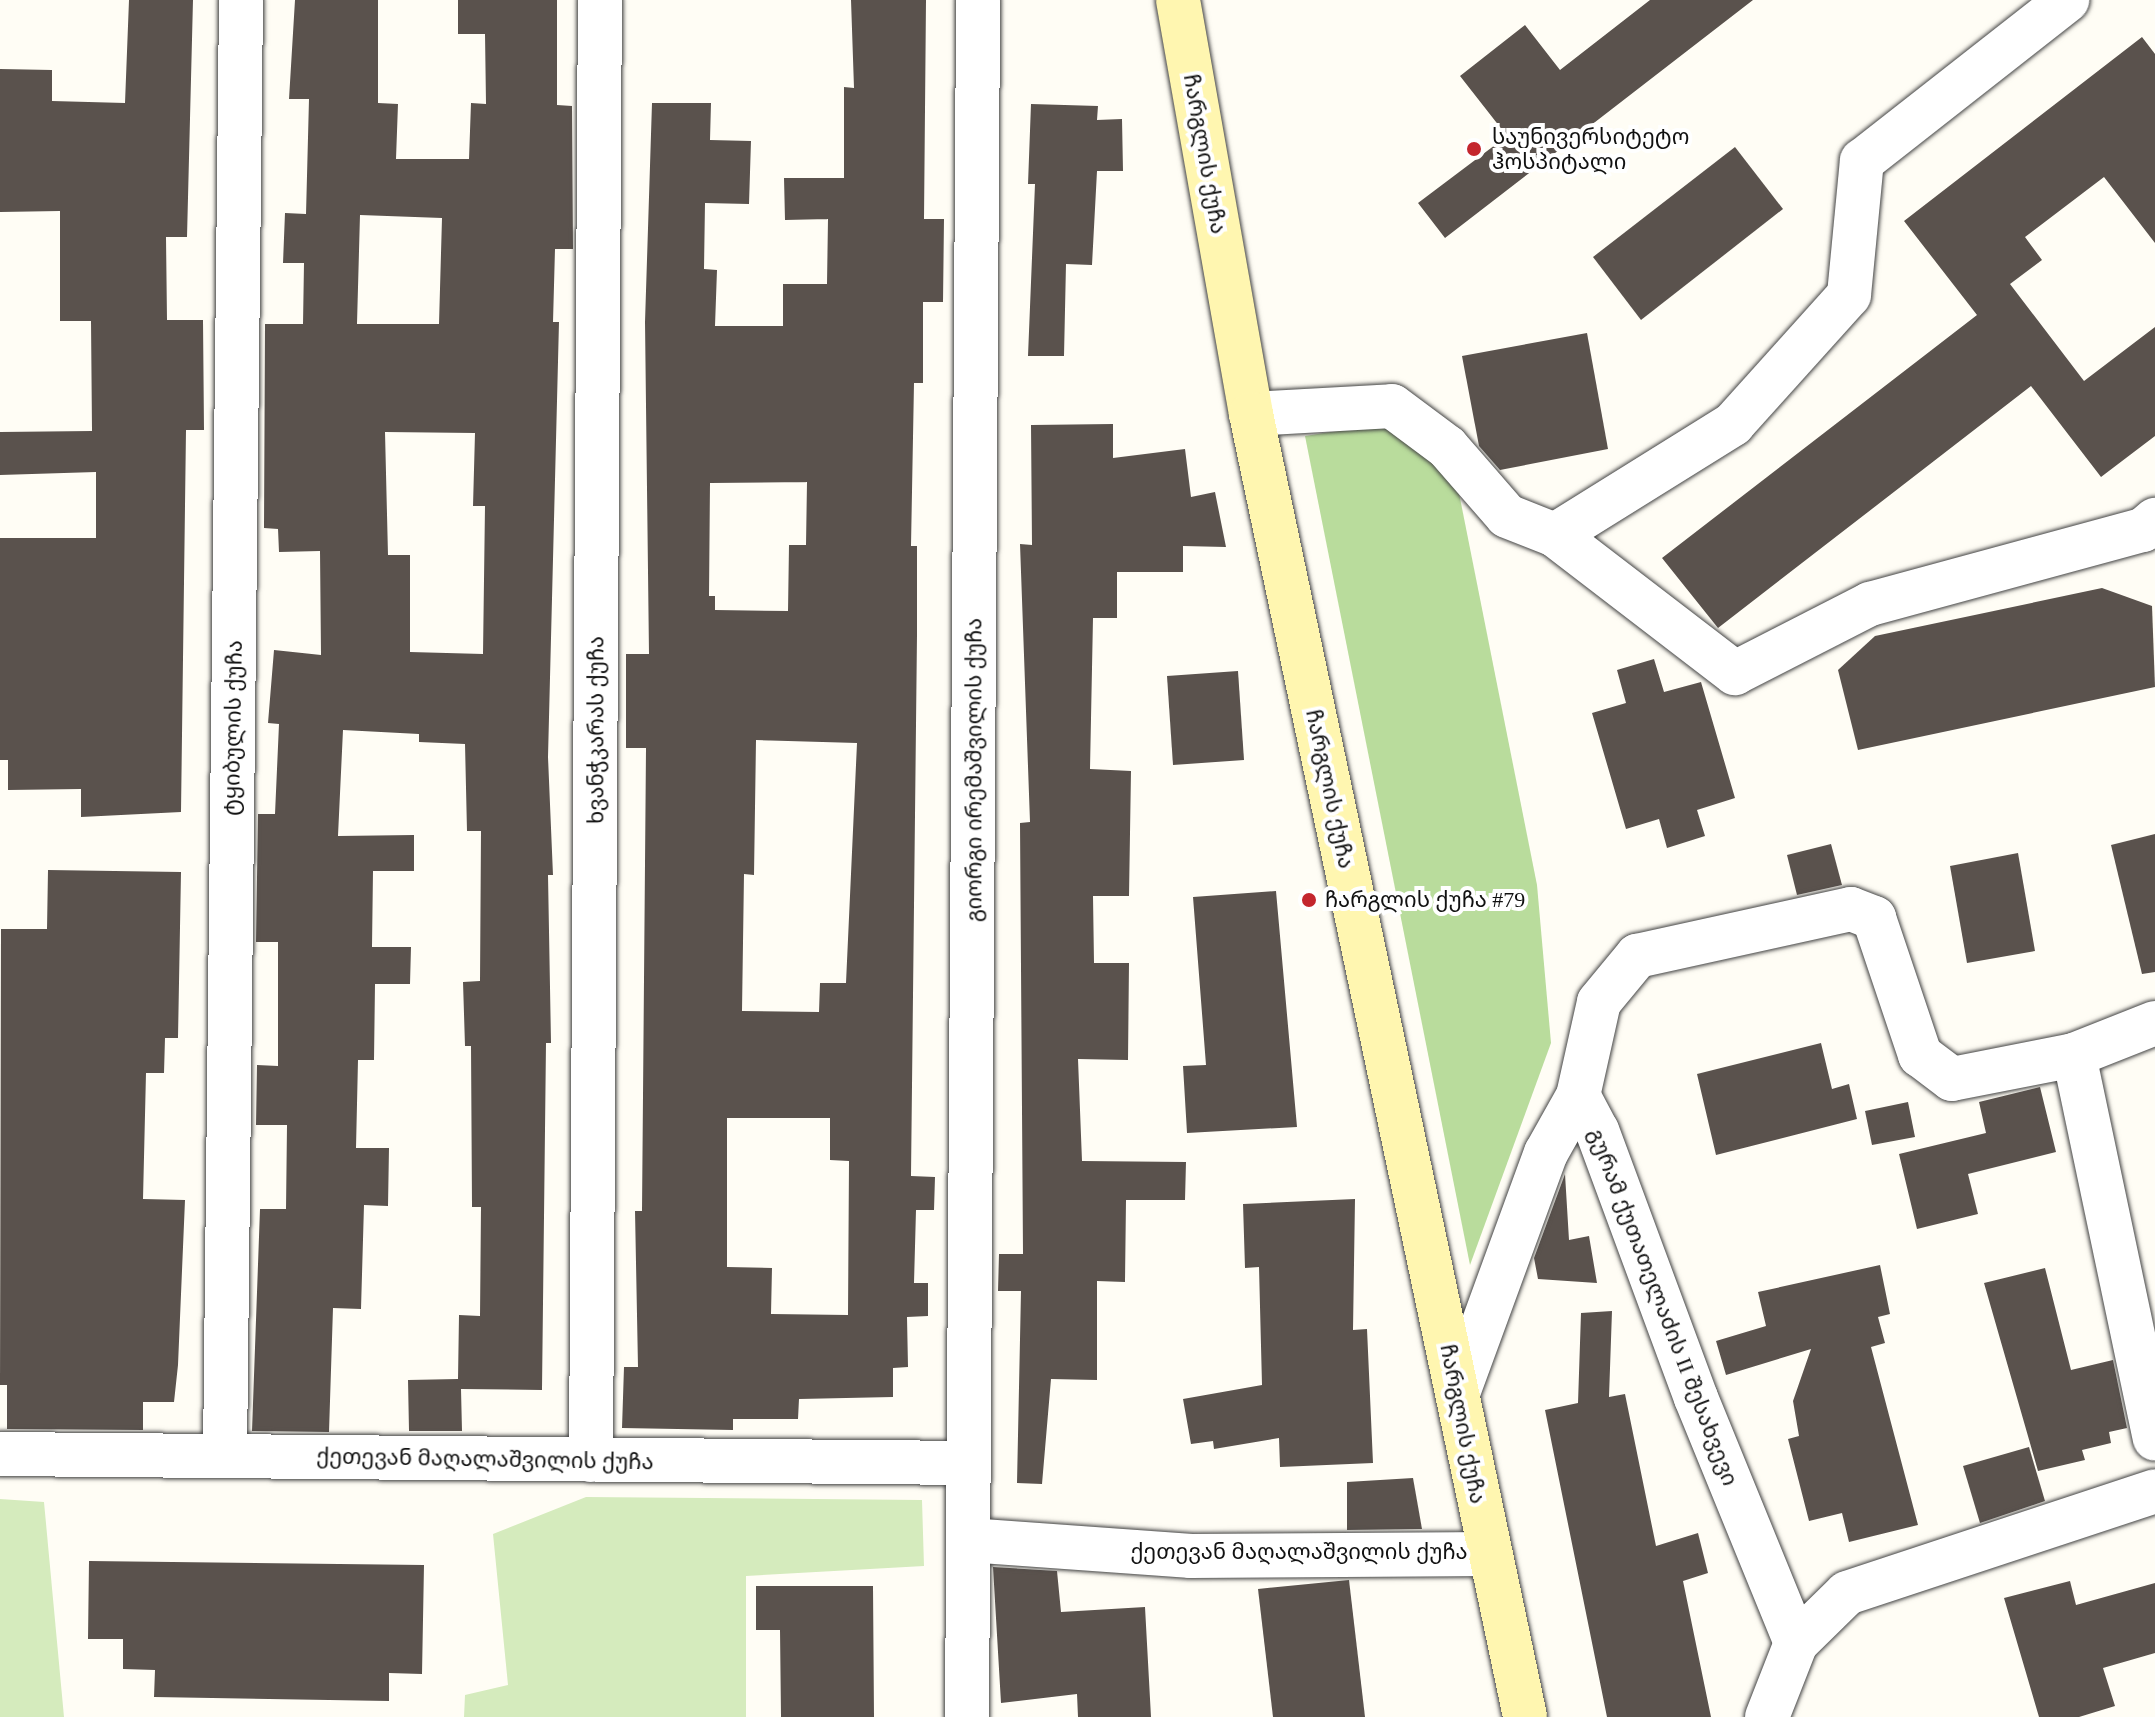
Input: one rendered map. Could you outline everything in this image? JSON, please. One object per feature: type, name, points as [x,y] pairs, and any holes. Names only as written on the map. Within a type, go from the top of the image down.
[{"type":"street","name":"ტყიბულის ქუჩა","points":[[225,1456],[241,0]]},
{"type":"street","name":"ხვანჭკარას ქუჩა","points":[[591,1460],[600,0]]},
{"type":"street","name":"გიორგი ირემაშვილის ქუჩა","points":[[967,1717],[978,0]]},
{"type":"street","name":"ჩარგლის ქუჩა","points":[[1178,0],[1251,414],[1458,1393],[1487,1554],[1525,1717]]},
{"type":"street","points":[[1555,535],[1733,424],[1849,295],[1862,161],[2067,0]]},
{"type":"street","points":[[1251,414],[1392,406],[1447,447],[1507,516],[1555,535],[1735,673],[1870,604],[2143,530],[2155,520]]},
{"type":"street","points":[[1458,1393],[1546,1153],[1578,1096],[1599,1002],[1637,956],[1851,909],[1874,918],[1920,1055],[1952,1079],[2074,1055],[2155,1023]]},
{"type":"street","points":[[2074,1055],[2155,1439]]},
{"type":"street","name":"გურამ ქუთათელაძის II შესახვევი","points":[[1578,1096],[1597,1131],[1696,1398],[1796,1643]]},
{"type":"street","name":"ქეთევან მაღალაშვილის ქუჩა","points":[[0,1454],[969,1463]]},
{"type":"street","points":[[1767,1717],[1796,1643],[1847,1593],[2155,1491]]},
{"type":"street","name":"ქეთევან მაღალაშვილის ქუჩა","points":[[968,1540],[1191,1556],[1487,1554]]},
{"type":"green space","points":[[1381,424],[1455,473],[1537,885],[1551,1043],[1470,1265],[1305,436]]},
{"type":"green space","points":[[586,1497],[922,1500],[924,1566],[746,1576],[746,1717],[464,1717],[465,1695],[508,1685],[493,1534]]},
{"type":"green space","points":[[0,1499],[44,1502],[64,1717],[0,1717]]},
{"type":"building","points":[[129,0],[193,0],[187,237],[166,237],[167,320],[203,320],[204,430],[186,430],[181,812],[81,817],[81,789],[8,790],[8,760],[0,760],[0,538],[96,538],[96,472],[0,475],[0,432],[92,431],[91,321],[60,321],[60,211],[0,212],[0,69],[52,70],[52,101],[125,103]]},
{"type":"building","points":[[295,0],[378,0],[378,103],[398,104],[396,159],[469,159],[471,103],[486,104],[485,34],[458,34],[458,0],[557,0],[557,105],[572,106],[573,249],[555,249],[553,322],[559,322],[548,757],[553,875],[548,875],[551,1043],[546,1043],[542,1390],[461,1389],[462,1431],[409,1431],[408,1380],[458,1379],[459,1315],[480,1316],[481,1207],[472,1207],[471,1046],[465,1046],[463,982],[480,981],[481,831],[467,831],[465,744],[419,742],[419,734],[343,730],[338,836],[414,835],[414,871],[373,871],[372,947],[411,947],[410,984],[375,984],[374,1060],[358,1060],[356,1148],[389,1148],[388,1206],[364,1205],[361,1309],[333,1308],[329,1432],[252,1431],[260,1209],[286,1209],[287,1125],[256,1125],[257,1065],[278,1066],[278,942],[256,942],[258,814],[275,814],[279,724],[268,723],[274,650],[321,655],[320,551],[279,552],[278,529],[264,528],[265,324],[303,324],[304,263],[283,263],[285,213],[306,214],[309,99],[289,99]],"holes":[[[360,215],[442,218],[439,324],[357,324]],[[385,432],[475,433],[473,506],[485,506],[483,654],[410,652],[410,555],[388,555]]]},
{"type":"building","points":[[851,0],[926,0],[924,219],[944,219],[943,302],[923,302],[923,383],[914,383],[911,546],[917,546],[917,635],[911,1176],[935,1177],[934,1210],[916,1210],[914,1283],[928,1283],[928,1316],[907,1317],[908,1367],[893,1368],[893,1397],[799,1399],[798,1419],[733,1419],[733,1430],[622,1428],[624,1367],[638,1367],[635,1211],[642,1211],[646,748],[626,748],[626,654],[649,654],[645,322],[652,103],[711,103],[710,140],[751,141],[749,204],[705,203],[704,269],[717,270],[715,326],[783,326],[783,284],[827,284],[828,219],[785,220],[784,178],[844,178],[844,87],[854,88]],"holes":[[[807,482],[806,545],[789,545],[788,611],[715,610],[715,596],[709,596],[710,483]],[[756,740],[857,743],[846,983],[820,983],[819,1012],[742,1011],[744,874],[754,875]],[[727,1118],[830,1118],[830,1160],[849,1161],[848,1315],[771,1314],[772,1268],[727,1267]]]},
{"type":"building","points":[[1650,0],[1753,0],[1445,238],[1418,203],[1507,136],[1460,76],[1525,25],[1560,70]]},
{"type":"building","points":[[2142,37],[2155,54],[2155,243],[2104,177],[2025,237],[2042,260],[2010,284],[2084,381],[2155,327],[2155,436],[2101,477],[2031,386],[1718,628],[1662,558],[1977,315],[1904,221]]},
{"type":"building","points":[[1031,104],[1098,106],[1097,120],[1122,119],[1123,171],[1097,171],[1092,265],[1066,264],[1064,356],[1028,356],[1035,184],[1028,184]]},
{"type":"building","points":[[1735,147],[1783,209],[1641,320],[1593,257]]},
{"type":"building","points":[[1587,333],[1608,449],[1500,470],[1479,446],[1462,356]]},
{"type":"building","points":[[1113,424],[1113,458],[1185,449],[1191,497],[1215,492],[1226,547],[1183,546],[1183,572],[1117,572],[1117,618],[1093,618],[1090,769],[1131,771],[1129,896],[1093,896],[1094,963],[1129,963],[1128,1060],[1078,1059],[1082,1161],[1186,1162],[1185,1200],[1126,1200],[1125,1282],[1097,1281],[1097,1380],[1051,1379],[1042,1484],[1017,1483],[1021,1291],[998,1291],[999,1254],[1023,1254],[1020,823],[1030,822],[1020,544],[1032,545],[1031,425]]},
{"type":"building","points":[[2102,588],[2152,606],[2155,687],[1858,750],[1838,670],[1875,636]]},
{"type":"building","points":[[1654,659],[1664,692],[1701,682],[1735,798],[1697,810],[1705,836],[1667,848],[1659,819],[1626,829],[1592,713],[1626,703],[1617,670]]},
{"type":"building","points":[[1238,671],[1244,760],[1173,765],[1167,676]]},
{"type":"building","points":[[2155,834],[2155,972],[2142,974],[2111,845]]},
{"type":"building","points":[[1831,844],[1842,885],[1797,895],[1787,855]]},
{"type":"building","points":[[2018,853],[2035,951],[1967,963],[1950,866]]},
{"type":"building","points":[[48,870],[181,872],[178,1038],[165,1038],[164,1073],[146,1073],[143,1199],[185,1200],[178,1365],[174,1402],[143,1402],[143,1430],[7,1429],[7,1385],[0,1385],[1,929],[47,929]]},
{"type":"building","points":[[1276,891],[1297,1127],[1187,1133],[1183,1066],[1206,1065],[1193,897]]},
{"type":"building","points":[[1821,1043],[1832,1089],[1849,1084],[1857,1119],[1716,1155],[1697,1074]]},
{"type":"building","points":[[2040,1087],[2056,1152],[1968,1174],[1978,1214],[1917,1229],[1899,1154],[1986,1133],[1979,1102]]},
{"type":"building","points":[[1908,1102],[1915,1137],[1872,1145],[1865,1111]]},
{"type":"building","points":[[1565,1174],[1569,1240],[1589,1236],[1597,1283],[1538,1279],[1534,1258]]},
{"type":"building","points":[[1355,1199],[1353,1330],[1367,1329],[1373,1463],[1280,1467],[1279,1438],[1214,1449],[1213,1441],[1191,1444],[1183,1399],[1262,1385],[1259,1267],[1245,1268],[1243,1204]]},
{"type":"building","points":[[1880,1265],[1890,1314],[1878,1317],[1885,1343],[1871,1347],[1918,1525],[1849,1542],[1842,1513],[1809,1521],[1788,1439],[1799,1436],[1793,1401],[1811,1349],[1726,1375],[1716,1341],[1766,1326],[1758,1292]]},
{"type":"building","points":[[2045,1268],[2071,1370],[2113,1360],[2127,1428],[2109,1432],[2111,1443],[2082,1450],[2085,1460],[2038,1471],[1984,1283]]},
{"type":"building","points":[[1612,1311],[1609,1397],[1625,1394],[1656,1546],[1698,1533],[1708,1573],[1683,1581],[1711,1717],[1607,1717],[1545,1410],[1578,1403],[1581,1313]]},
{"type":"building","points":[[2029,1447],[2045,1501],[1980,1523],[1963,1466]]},
{"type":"building","points":[[1413,1478],[1422,1529],[1347,1530],[1347,1482]]},
{"type":"building","points":[[89,1561],[424,1565],[422,1674],[389,1673],[389,1701],[154,1697],[155,1670],[123,1669],[123,1639],[88,1639]]},
{"type":"building","points":[[993,1567],[1057,1571],[1061,1612],[1145,1607],[1151,1717],[1078,1717],[1077,1694],[1001,1703]]},
{"type":"building","points":[[1349,1580],[1365,1717],[1273,1717],[1258,1589]]},
{"type":"building","points":[[2070,1581],[2076,1605],[2155,1583],[2155,1653],[2103,1668],[2115,1706],[2079,1717],[2039,1717],[2004,1598]]},
{"type":"building","points":[[756,1586],[873,1586],[874,1717],[781,1717],[780,1630],[756,1630]]},
{"type":"place","name":"საუნივერსიტეტო ჰოსპიტალი","points":[[1474,149]]},
{"type":"place","name":"ჩარგლის ქუჩა #79","points":[[1309,900]]}]
